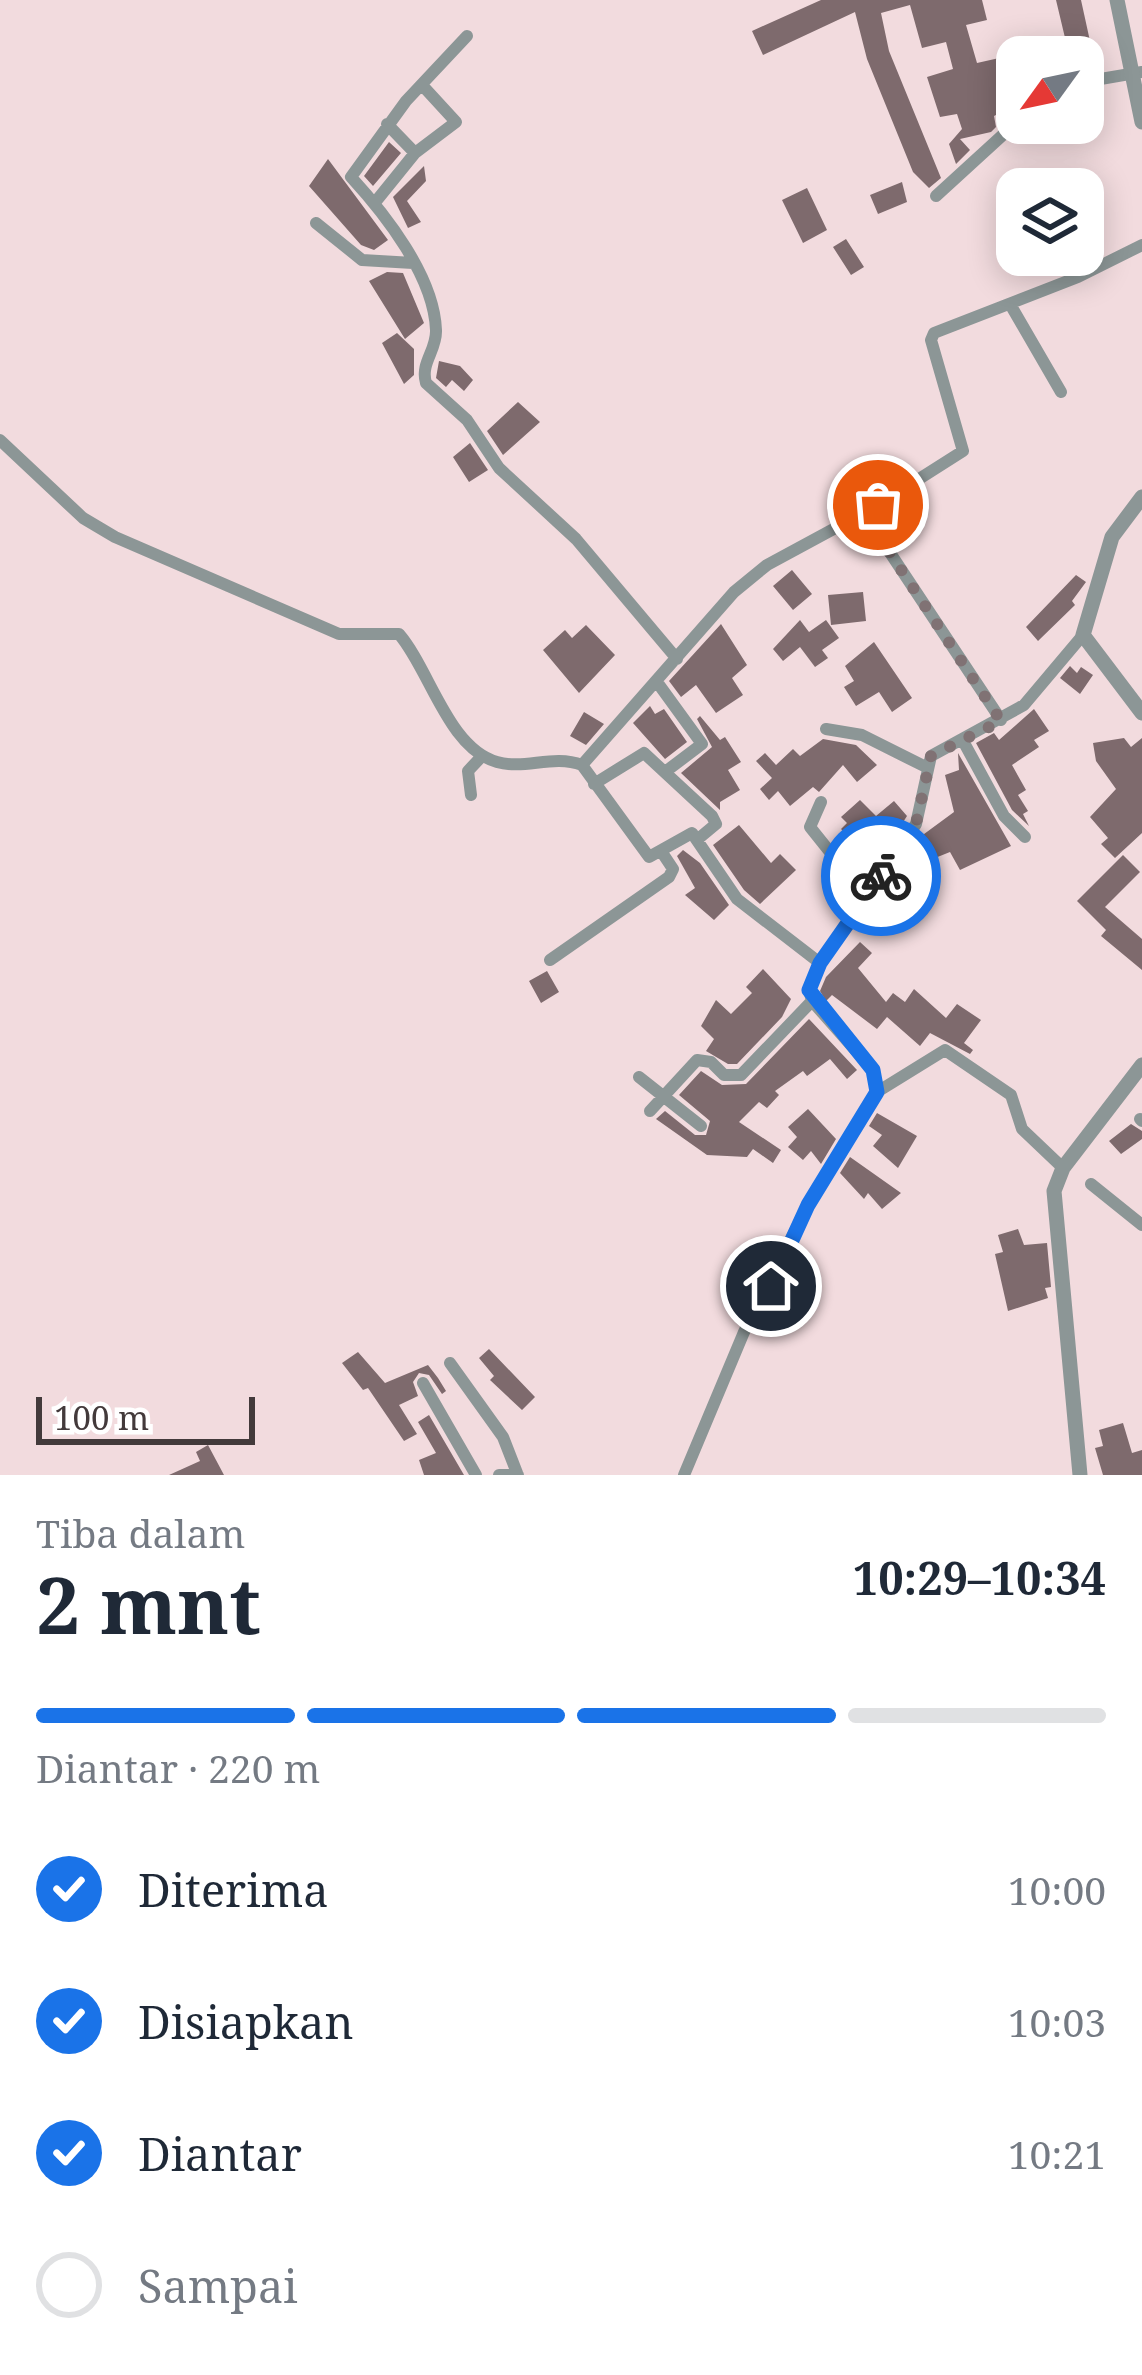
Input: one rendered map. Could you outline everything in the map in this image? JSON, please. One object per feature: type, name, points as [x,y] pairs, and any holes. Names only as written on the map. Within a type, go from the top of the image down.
[{"type":"street","points":[[1117,0],[1137,72],[1142,122]]},
{"type":"street","points":[[467,36],[387,124],[351,174],[377,200],[413,263],[436,330],[424,365],[426,383],[467,420],[499,468],[576,539],[677,659]]},
{"type":"street","points":[[1104,78],[1137,72]]},
{"type":"street","points":[[377,200],[415,153],[456,121],[422,85]]},
{"type":"street","points":[[387,124],[415,153]]},
{"type":"street","points":[[936,196],[996,141]]},
{"type":"street","points":[[316,223],[362,260],[413,263]]},
{"type":"street","points":[[583,765],[734,592],[767,565],[963,451],[931,335],[1142,245]]},
{"type":"street","points":[[1010,304],[1061,392]]},
{"type":"street","points":[[0,440],[83,518],[115,537],[339,634],[399,634],[482,756],[511,764],[553,758],[583,765],[644,853],[653,858],[663,854],[686,834],[698,839],[737,899],[820,963]]},
{"type":"street","points":[[877,1092],[873,1070],[812,1001],[809,990],[820,963],[916,824],[926,767],[935,753],[1001,721],[1047,682],[1083,635],[1112,537],[1142,497]]},
{"type":"street","points":[[863,512],[1001,721]]},
{"type":"street","points":[[1083,635],[1142,713]]},
{"type":"street","points":[[657,682],[702,744],[665,772]]},
{"type":"street","points":[[826,729],[862,735],[926,767]]},
{"type":"street","points":[[962,739],[1004,816],[1024,837]]},
{"type":"street","points":[[594,784],[644,753],[712,816],[716,824],[698,839]]},
{"type":"street","points":[[471,795],[468,771],[482,756]]},
{"type":"street","points":[[821,802],[810,827],[866,897]]},
{"type":"street","points":[[550,960],[669,877],[673,869],[663,854]]},
{"type":"street","points":[[650,1112],[697,1060],[711,1062],[724,1075],[741,1075],[812,1001]]},
{"type":"street","points":[[684,1475],[744,1332],[808,1205],[877,1092],[943,1050],[1006,1091],[1015,1102],[1022,1130],[1064,1168]]},
{"type":"street","points":[[1079,1475],[1079,1424],[1054,1191],[1064,1168],[1142,1065]]},
{"type":"street","points":[[639,1077],[700,1126]]},
{"type":"street","points":[[1091,1184],[1142,1225]]},
{"type":"street","points":[[450,1363],[503,1437],[517,1474],[499,1475]]},
{"type":"street","points":[[423,1383],[476,1475]]},
{"type":"building","points":[[821,0],[982,0],[987,20],[966,25],[977,63],[996,59],[996,127],[960,139],[970,150],[956,164],[949,144],[962,129],[957,114],[940,117],[927,77],[953,69],[946,42],[922,48],[910,5],[881,13],[889,51],[941,178],[929,188],[913,172],[867,59],[855,12],[763,55],[752,31]]},
{"type":"building","points":[[1056,0],[1081,0],[1089,36],[1065,36]]},
{"type":"building","points":[[389,142],[401,153],[373,186],[364,176]]},
{"type":"building","points":[[328,159],[388,240],[374,250],[361,245],[309,186]]},
{"type":"building","points":[[424,166],[426,181],[407,201],[421,222],[408,228],[393,197]]},
{"type":"building","points":[[902,182],[907,202],[878,214],[870,195]]},
{"type":"building","points":[[807,188],[827,230],[803,243],[782,200]]},
{"type":"building","points":[[846,239],[864,267],[851,275],[833,247]]},
{"type":"building","points":[[387,272],[403,273],[424,323],[405,339],[369,281]]},
{"type":"building","points":[[397,333],[414,349],[414,375],[404,384],[382,343]]},
{"type":"building","points":[[439,361],[460,366],[473,380],[464,391],[452,380],[446,387],[436,378]]},
{"type":"building","points":[[518,402],[540,422],[503,455],[487,431]]},
{"type":"building","points":[[470,443],[488,470],[469,482],[453,457]]},
{"type":"building","points":[[792,570],[812,594],[793,610],[773,586]]},
{"type":"building","points":[[1076,575],[1086,582],[1072,601],[1075,605],[1038,641],[1026,627]]},
{"type":"building","points":[[863,592],[866,621],[831,625],[828,595]]},
{"type":"building","points":[[800,620],[809,632],[826,620],[839,638],[822,650],[828,658],[815,667],[800,647],[783,661],[773,649]]},
{"type":"building","points":[[721,624],[747,665],[732,678],[743,695],[716,713],[696,685],[681,697],[669,681]]},
{"type":"building","points":[[586,625],[615,655],[579,693],[543,650],[565,630],[572,638]]},
{"type":"building","points":[[874,642],[912,698],[892,712],[879,692],[856,706],[844,687],[854,681],[845,666]]},
{"type":"building","points":[[1070,666],[1077,673],[1081,667],[1093,675],[1080,694],[1060,678]]},
{"type":"building","points":[[650,706],[655,714],[664,709],[687,742],[665,759],[633,723]]},
{"type":"building","points":[[1034,709],[1049,731],[1034,740],[1039,747],[1012,765],[1026,790],[1018,795],[1028,811],[1023,814],[1029,826],[1012,810],[976,743],[994,733],[999,740]]},
{"type":"building","points":[[584,712],[604,724],[586,745],[570,736]]},
{"type":"building","points":[[700,716],[720,740],[725,737],[741,762],[728,770],[740,790],[720,802],[720,810],[681,773],[712,747],[697,719]]},
{"type":"building","points":[[1124,738],[1131,747],[1142,738],[1142,833],[1115,858],[1101,844],[1108,838],[1090,817],[1116,789],[1096,761],[1093,743]]},
{"type":"building","points":[[823,739],[856,745],[877,765],[857,782],[843,765],[819,792],[813,787],[790,806],[778,791],[769,800],[760,789],[772,778],[756,761],[765,753],[776,765],[793,749],[800,756]]},
{"type":"building","points":[[958,753],[1011,846],[960,870],[950,852],[930,860],[920,837],[954,812],[945,775],[959,770]]},
{"type":"building","points":[[860,800],[876,816],[894,801],[907,816],[867,877],[854,865],[865,852],[841,829],[847,823],[841,817]]},
{"type":"building","points":[[739,825],[771,863],[780,854],[796,870],[760,904],[744,890],[713,845]]},
{"type":"building","points":[[683,850],[700,863],[729,905],[714,920],[685,895],[695,888],[677,856]]},
{"type":"building","points":[[1123,855],[1140,872],[1105,907],[1142,939],[1142,970],[1101,936],[1106,930],[1077,901]]},
{"type":"building","points":[[860,942],[872,953],[858,968],[886,1002],[893,993],[905,1002],[914,989],[946,1018],[957,1004],[981,1020],[964,1043],[973,1050],[970,1054],[930,1033],[920,1046],[887,1017],[877,1029],[832,995],[826,1001],[820,991],[826,977]]},
{"type":"building","points":[[763,969],[791,999],[782,1017],[737,1064],[728,1064],[706,1051],[714,1039],[701,1026],[716,1000],[731,1014],[752,993],[746,987]]},
{"type":"building","points":[[547,971],[559,992],[541,1003],[529,981]]},
{"type":"building","points":[[809,1019],[857,1070],[847,1079],[830,1059],[807,1076],[803,1071],[775,1091],[779,1095],[767,1108],[759,1102],[739,1122],[781,1150],[773,1163],[753,1149],[747,1157],[707,1155],[656,1119],[665,1111],[695,1135],[706,1135],[710,1121],[679,1095],[701,1071],[722,1085],[746,1084]]},
{"type":"building","points":[[808,1109],[836,1139],[821,1164],[811,1151],[803,1160],[788,1147],[797,1137],[788,1127]]},
{"type":"building","points":[[877,1113],[917,1136],[898,1168],[873,1146],[882,1135],[869,1126]]},
{"type":"building","points":[[1131,1124],[1142,1131],[1142,1139],[1121,1154],[1109,1141]]},
{"type":"building","points":[[850,1157],[901,1193],[882,1209],[868,1193],[864,1199],[840,1173]]},
{"type":"building","points":[[1018,1229],[1024,1245],[1047,1243],[1051,1287],[1045,1288],[1048,1298],[1008,1311],[995,1254],[1003,1252],[998,1235]]},
{"type":"building","points":[[489,1349],[535,1397],[522,1410],[490,1380],[494,1376],[479,1358]]},
{"type":"building","points":[[358,1352],[385,1383],[428,1365],[438,1378],[446,1391],[442,1394],[429,1375],[419,1373],[413,1382],[418,1396],[399,1405],[417,1434],[404,1441],[368,1388],[363,1390],[342,1363]]},
{"type":"building","points":[[429,1415],[464,1475],[424,1475],[419,1460],[436,1453],[418,1422]]},
{"type":"building","points":[[1123,1423],[1132,1453],[1142,1450],[1142,1475],[1103,1475],[1095,1448],[1103,1446],[1099,1430]]},
{"type":"building","points":[[208,1445],[224,1475],[169,1475],[200,1461],[196,1452]]},
{"type":"way so far","points":[[878,505],[863,512],[922,594],[1001,721],[931,756],[916,824],[881,876]]},
{"type":"route","points":[[771,1286],[808,1205],[877,1092],[873,1070],[812,1001],[809,990],[820,963],[881,876]]}]
